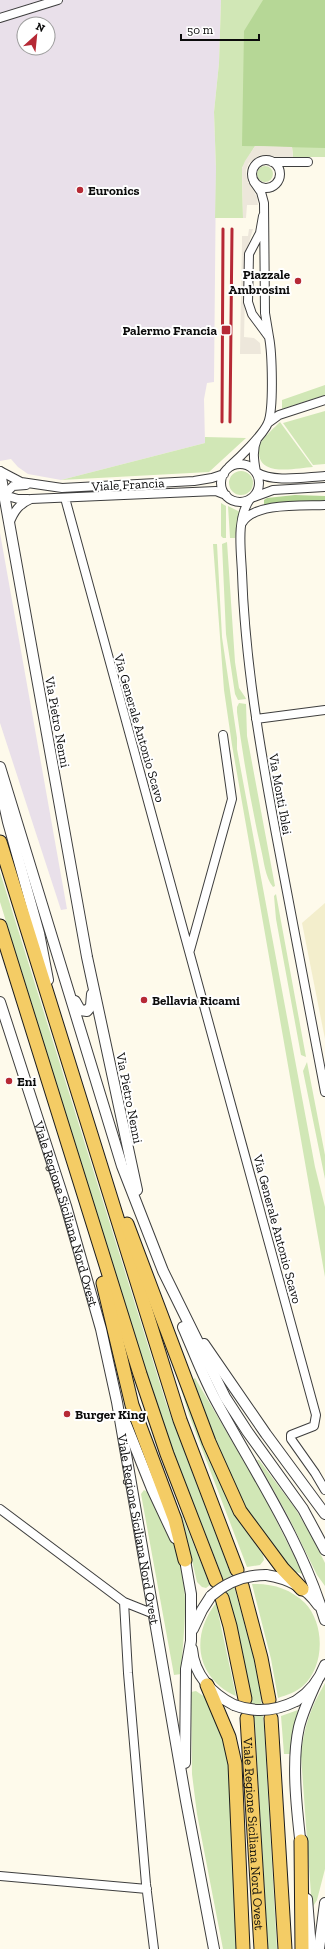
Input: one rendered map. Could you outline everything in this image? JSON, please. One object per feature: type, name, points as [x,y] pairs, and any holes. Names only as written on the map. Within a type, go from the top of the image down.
[{"type":"main road","points":[[0,842],[60,1039],[180,1420],[237,1570]]},
{"type":"main road","name":"Viale Regione Siciliana Nord Ovest","points":[[0,926],[140,1374],[167,1454],[216,1581]]},
{"type":"main road","points":[[85,1117],[209,1442],[237,1505],[245,1521],[268,1551],[314,1598]]},
{"type":"main road","points":[[62,1125],[100,1272],[132,1405],[175,1520],[186,1560]]},
{"type":"main road","points":[[242,1586],[261,1658],[269,1700]]},
{"type":"main road","points":[[217,1597],[230,1626],[240,1702]]},
{"type":"main road","points":[[206,1685],[225,1726],[235,1764],[243,1949]]},
{"type":"main road","name":"Viale Regione Siciliana Nord Ovest","points":[[247,1718],[261,1949]]},
{"type":"main road","name":"Viale Regione Siciliana Nord Ovest","points":[[271,1718],[285,1949]]},
{"type":"main road","points":[[300,1841],[302,1949]]},
{"type":"street","points":[[0,18],[58,0]]},
{"type":"street","points":[[268,423],[270,410],[271,355],[265,313],[264,204],[261,192],[254,182],[252,173],[255,165],[263,161],[308,162]]},
{"type":"street","points":[[272,162],[279,171]]},
{"type":"street","points":[[264,204],[268,192],[278,179],[279,171],[284,165],[294,162]]},
{"type":"street","points":[[254,182],[261,187],[266,188],[274,185]]},
{"type":"street","points":[[264,216],[260,233],[249,254],[248,302],[252,314],[268,337]]},
{"type":"street","points":[[325,400],[285,412],[268,423],[260,435],[227,470],[222,487],[226,495],[235,501],[252,498],[273,490],[325,487]]},
{"type":"street","points":[[252,498],[259,485],[254,450],[260,435]]},
{"type":"street","points":[[227,470],[243,464],[262,476],[272,478],[325,476]]},
{"type":"street","name":"Viale Francia","points":[[226,495],[216,491],[18,499],[4,495],[13,486],[30,485],[74,488],[167,483],[204,480],[227,470]]},
{"type":"street","name":"Viale Francia","points":[[0,472],[13,480],[30,485]]},
{"type":"street","name":"Via Pietro Nenni","points":[[0,472],[91,976],[127,1148],[145,1225]]},
{"type":"street","name":"Via Generale Antonio Scavo","points":[[65,498],[67,512],[190,951],[316,1415],[314,1426],[298,1431],[291,1436],[291,1440],[315,1472],[325,1490]]},
{"type":"street","name":"Via Monti Iblei","points":[[252,498],[244,510],[242,523],[244,616],[256,719],[325,1092]]},
{"type":"street","points":[[9,524],[16,509],[22,503],[31,499]]},
{"type":"street","points":[[242,523],[246,517],[264,508],[325,505]]},
{"type":"street","points":[[256,719],[325,710]]},
{"type":"street","points":[[190,951],[232,799],[223,735]]},
{"type":"street","points":[[0,767],[122,1166],[202,1372],[279,1511],[309,1572],[314,1598],[325,1620]]},
{"type":"street","points":[[0,786],[8,822],[43,949],[60,1039]]},
{"type":"street","name":"Via Pietro Nenni","points":[[68,988],[78,1008],[82,1011],[87,1011],[92,1003],[91,976]]},
{"type":"street","name":"Viale Regione Siciliana Nord Ovest","points":[[0,1002],[66,1206],[88,1280],[117,1402],[186,1801],[214,1949]]},
{"type":"street","points":[[163,1271],[225,1397],[247,1431],[303,1509],[325,1550]]},
{"type":"street","points":[[186,1318],[266,1434],[325,1514]]},
{"type":"street","points":[[117,1402],[152,1489],[186,1560],[191,1594],[191,1641],[196,1665],[206,1685],[215,1693],[240,1702],[251,1710],[264,1710],[280,1708],[296,1701],[309,1691],[322,1672]]},
{"type":"street","points":[[0,1510],[124,1602],[154,1614]]},
{"type":"street","points":[[186,1801],[184,1745],[186,1668],[197,1619],[227,1584],[241,1578],[266,1575],[282,1579],[314,1598]]},
{"type":"street","points":[[124,1602],[128,1673],[147,1889],[154,1949]]},
{"type":"street","points":[[311,1949],[300,1841],[296,1773],[297,1740],[302,1715],[322,1672]]},
{"type":"street","points":[[0,1876],[147,1889]]},
{"type":"street","points":[[319,1949],[325,1903]]},
{"type":"street","points":[[324,1949],[325,1945]]},
{"type":"shaded area","points":[[0,0],[221,0],[219,63],[214,112],[216,169],[214,382],[207,383],[204,399],[205,443],[61,480],[28,474],[18,467],[11,459],[0,461]]},
{"type":"shaded area","points":[[255,146],[292,147],[293,157],[280,158],[260,155],[249,163],[246,170],[247,179],[257,197],[258,205],[247,205],[246,218],[243,218],[242,168]]},
{"type":"shaded area","points":[[249,229],[253,229],[246,252],[244,337],[254,338],[260,343],[261,354],[240,354],[242,236],[248,236]]},
{"type":"shaded area","points":[[0,533],[67,909],[61,910],[0,723]]},
{"type":"shaded area","points":[[325,903],[325,1039],[302,923]]},
{"type":"green space","points":[[221,0],[325,0],[325,157],[293,157],[292,147],[255,146],[242,168],[243,218],[215,218],[216,169],[214,112],[219,63]]},
{"type":"green space","points":[[263,0],[325,0],[325,148],[242,146],[244,31]]},
{"type":"green space","points":[[262,166],[268,166],[273,171],[271,180],[268,182],[262,182],[257,177],[257,171]]},
{"type":"green space","points":[[325,385],[325,395],[282,409],[282,400]]},
{"type":"green space","points":[[325,411],[325,464],[313,465],[283,423]]},
{"type":"green space","points":[[280,422],[313,467],[281,470],[266,466],[261,461],[259,446]]},
{"type":"green space","points":[[205,437],[246,438],[209,472],[61,480],[205,443]]},
{"type":"green space","points":[[241,471],[250,474],[253,483],[250,492],[241,495],[232,492],[229,483],[232,474]]},
{"type":"green space","points":[[295,495],[325,496],[325,503],[264,505],[264,500],[267,498]]},
{"type":"green space","points":[[221,503],[226,506],[226,538],[221,536]]},
{"type":"green space","points":[[228,506],[240,512],[235,538],[230,538]]},
{"type":"green space","points":[[227,542],[235,662],[239,688],[246,699],[238,700],[235,694],[226,634],[222,544]]},
{"type":"green space","points":[[213,544],[217,544],[222,637],[237,738],[237,749],[315,1167],[325,1207],[325,1277],[232,745],[224,690]]},
{"type":"green space","points":[[239,703],[246,704],[247,736],[275,886],[273,887],[268,879],[265,869],[251,798],[237,712]]},
{"type":"green space","points":[[0,872],[166,1403],[230,1572],[252,1651],[260,1690],[264,1726],[277,1949],[268,1949],[255,1724],[243,1653],[222,1576],[172,1449],[150,1385],[0,902]]},
{"type":"green space","points":[[276,894],[306,1057],[301,1055],[276,919],[274,896]]},
{"type":"green space","points":[[307,1062],[325,1155],[325,1179],[303,1071]]},
{"type":"green space","points":[[195,1378],[264,1496],[303,1574],[296,1572],[290,1567],[249,1518],[214,1442],[192,1380]]},
{"type":"green space","points":[[178,1379],[230,1502],[241,1524],[263,1555],[264,1560],[260,1565],[247,1567],[189,1415]]},
{"type":"green space","points":[[257,1460],[259,1460],[295,1508],[313,1539],[325,1563],[325,1586],[317,1575],[289,1518]]},
{"type":"green space","points":[[144,1490],[149,1493],[167,1529],[177,1551],[181,1566],[184,1581],[185,1612],[181,1674],[174,1675],[141,1494]]},
{"type":"green space","points":[[181,1513],[210,1585],[206,1588],[202,1587],[197,1582]]},
{"type":"green space","points":[[252,1584],[281,1588],[300,1598],[312,1612],[319,1633],[319,1656],[310,1678],[297,1690],[278,1698],[271,1659]]},
{"type":"green space","points":[[216,1603],[236,1696],[212,1679],[205,1667],[201,1655],[200,1642],[203,1629],[208,1616]]},
{"type":"green space","points":[[325,1683],[325,1869],[317,1900],[312,1908],[301,1756],[308,1718]]},
{"type":"green space","points":[[196,1691],[205,1697],[221,1730],[230,1764],[238,1949],[223,1949],[197,1814],[192,1774],[191,1695],[191,1692]]},
{"type":"green space","points":[[298,1710],[292,1736],[291,1754],[284,1754],[281,1716]]},
{"type":"railway","points":[[222,422],[223,229]]},
{"type":"railway","points":[[230,422],[232,229]]},
{"type":"place","name":"Euronics","points":[[80,190]]},
{"type":"place","name":"Piazzale Ambrosini","points":[[298,281]]},
{"type":"place","name":"Palermo Francia","points":[[226,330]]},
{"type":"place","name":"Bellavia Ricami","points":[[144,1000]]},
{"type":"place","name":"Eni","points":[[9,1081]]},
{"type":"place","name":"Burger King","points":[[67,1414]]}]
